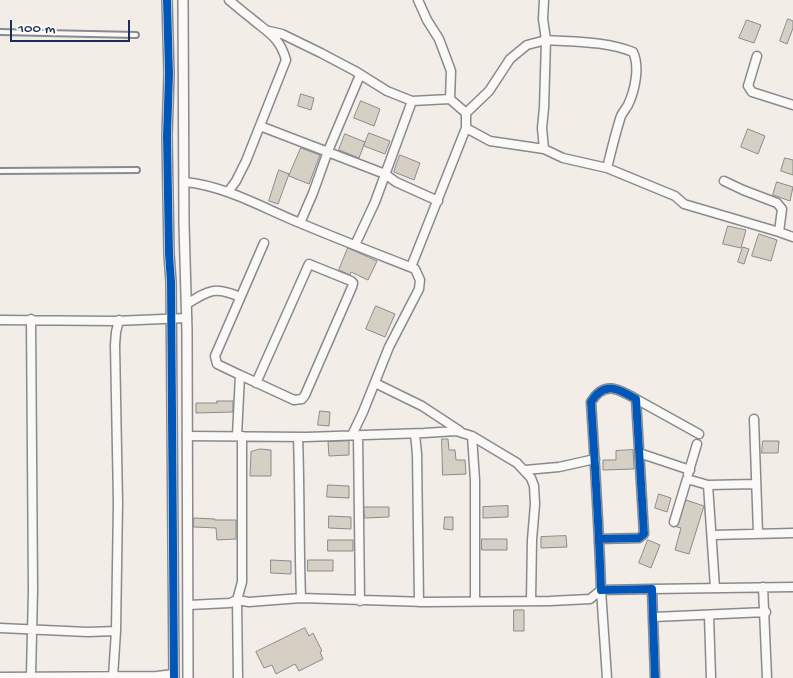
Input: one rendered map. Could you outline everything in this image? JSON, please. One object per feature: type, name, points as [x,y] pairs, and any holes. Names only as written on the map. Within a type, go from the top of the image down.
[{"type":"street","points":[[0,677],[174,676],[167,0]]},
{"type":"street","points":[[183,0],[187,318],[186,436],[188,476],[186,516],[188,678]]},
{"type":"street","points":[[229,0],[252,20],[269,31],[282,34],[321,53],[387,91],[412,102],[450,99],[466,113]]},
{"type":"street","points":[[418,0],[427,20],[439,39],[451,71],[450,99]]},
{"type":"street","points":[[544,0],[543,19],[546,40],[542,128],[544,149]]},
{"type":"street","points":[[228,192],[239,175],[286,60],[283,51],[269,31]]},
{"type":"street","points":[[411,267],[466,128],[466,113],[489,91],[510,59],[527,45],[546,40],[597,44],[633,52],[636,57],[636,74],[632,93],[628,105],[620,117],[607,168]]},
{"type":"street","points":[[756,56],[748,86],[752,92],[793,105]]},
{"type":"street","points":[[300,223],[360,75]]},
{"type":"street","points":[[355,245],[375,202],[412,102]]},
{"type":"street","points":[[260,126],[385,174],[396,182],[438,201]]},
{"type":"street","points":[[466,128],[490,141],[544,149],[564,158],[607,168],[675,196],[684,204],[793,237]]},
{"type":"street","points":[[724,181],[778,203],[782,209],[779,232]]},
{"type":"street","points":[[185,182],[228,192],[411,267],[415,269],[420,280],[419,289],[389,347],[355,435],[360,601]]},
{"type":"street","points":[[256,383],[309,264],[353,283],[302,399],[294,400],[256,383],[217,364],[215,356],[264,243]]},
{"type":"street","points":[[186,304],[209,291],[220,290],[240,297]]},
{"type":"street","points":[[0,320],[187,318]]},
{"type":"street","points":[[31,319],[33,590],[31,676]]},
{"type":"street","points":[[113,677],[116,631],[118,458],[115,345],[116,332],[120,320]]},
{"type":"street","points":[[238,678],[237,600],[242,582],[239,436],[240,375]]},
{"type":"street","points":[[375,383],[422,406],[462,433]]},
{"type":"street","points":[[607,678],[590,402],[598,392],[612,388],[620,389],[699,434]]},
{"type":"street","points":[[599,539],[638,538],[644,534],[636,398]]},
{"type":"street","points":[[754,419],[758,533]]},
{"type":"street","points":[[186,436],[298,437],[456,431],[472,436],[517,463],[531,478],[534,486],[531,601]]},
{"type":"street","points":[[415,434],[419,602]]},
{"type":"street","points":[[472,436],[475,480],[475,601]]},
{"type":"street","points":[[298,437],[301,478],[299,511],[301,598]]},
{"type":"street","points":[[674,522],[697,444]]},
{"type":"street","points":[[639,453],[690,470]]},
{"type":"street","points":[[525,470],[559,467],[595,459]]},
{"type":"street","points":[[687,479],[708,485],[756,484]]},
{"type":"street","points":[[708,485],[715,588]]},
{"type":"street","points":[[712,535],[793,533]]},
{"type":"street","points":[[763,587],[766,612],[767,678]]},
{"type":"street","points":[[188,605],[230,603],[237,600],[249,602],[301,598],[419,602],[531,601],[590,598],[601,590],[793,587]]},
{"type":"street","points":[[652,589],[654,678]]},
{"type":"street","points":[[654,617],[766,612]]},
{"type":"street","points":[[709,615],[711,678]]},
{"type":"street","points":[[0,628],[88,632],[116,631]]},
{"type":"lane","points":[[0,32],[136,35]]},
{"type":"lane","points":[[0,171],[137,170]]},
{"type":"building","points":[[788,19],[793,21],[793,28],[787,44],[780,41]]},
{"type":"building","points":[[747,20],[761,25],[754,43],[739,38]]},
{"type":"building","points":[[301,94],[314,98],[311,110],[298,106]]},
{"type":"building","points":[[361,101],[380,109],[374,126],[354,118]]},
{"type":"building","points":[[748,129],[765,136],[758,154],[741,147]]},
{"type":"building","points":[[369,133],[390,141],[385,154],[364,146]]},
{"type":"building","points":[[345,134],[365,142],[359,158],[339,150]]},
{"type":"building","points":[[301,148],[320,155],[309,184],[289,176]]},
{"type":"building","points":[[400,155],[420,163],[414,180],[394,172]]},
{"type":"building","points":[[785,158],[793,160],[793,175],[781,171]]},
{"type":"building","points":[[279,170],[289,174],[278,204],[269,201]]},
{"type":"building","points":[[777,182],[793,187],[790,201],[773,195]]},
{"type":"building","points":[[728,226],[746,230],[741,248],[723,244]]},
{"type":"building","points":[[759,234],[777,240],[771,261],[752,256]]},
{"type":"building","points":[[743,247],[749,249],[744,264],[738,262]]},
{"type":"building","points":[[348,248],[377,261],[368,280],[351,272],[350,275],[339,270]]},
{"type":"building","points":[[376,306],[395,314],[385,337],[366,329]]},
{"type":"building","points":[[217,401],[233,401],[233,412],[196,413],[196,403],[217,403]]},
{"type":"building","points":[[320,411],[330,412],[329,426],[318,425]]},
{"type":"building","points":[[442,439],[448,439],[449,450],[455,450],[456,460],[465,460],[466,474],[443,475]]},
{"type":"building","points":[[349,441],[349,455],[329,456],[328,442]]},
{"type":"building","points":[[763,441],[779,441],[778,453],[762,453]]},
{"type":"building","points":[[260,449],[271,450],[271,476],[250,476],[251,452]]},
{"type":"building","points":[[633,450],[634,469],[603,470],[603,460],[616,460],[616,451]]},
{"type":"building","points":[[328,485],[349,486],[349,498],[327,497]]},
{"type":"building","points":[[659,494],[671,498],[667,512],[655,508]]},
{"type":"building","points":[[686,500],[704,506],[689,554],[675,550],[681,528],[677,527]]},
{"type":"building","points":[[508,506],[508,517],[483,518],[483,507]]},
{"type":"building","points":[[364,507],[389,507],[389,517],[365,518]]},
{"type":"building","points":[[329,516],[351,517],[351,529],[329,528]]},
{"type":"building","points":[[445,517],[453,517],[453,530],[444,529]]},
{"type":"building","points":[[194,518],[236,520],[236,539],[217,540],[216,528],[194,527]]},
{"type":"building","points":[[566,536],[567,547],[541,548],[541,537]]},
{"type":"building","points":[[482,539],[507,539],[507,550],[482,550]]},
{"type":"building","points":[[328,540],[353,540],[353,551],[328,551]]},
{"type":"building","points":[[648,540],[660,545],[651,568],[639,563]]},
{"type":"building","points":[[271,560],[291,561],[291,574],[271,573]]},
{"type":"building","points":[[308,560],[333,560],[333,571],[308,571]]},
{"type":"building","points":[[514,610],[524,610],[524,631],[514,631]]},
{"type":"building","points":[[305,628],[309,636],[313,633],[322,651],[320,652],[323,659],[299,671],[295,664],[276,674],[272,665],[264,668],[256,652]]},
{"type":"cycle path","points":[[167,0],[174,678]]},
{"type":"cycle path","points":[[599,539],[639,538],[644,534],[636,399],[612,388],[601,391],[591,402],[601,590],[652,589],[655,678]]}]
